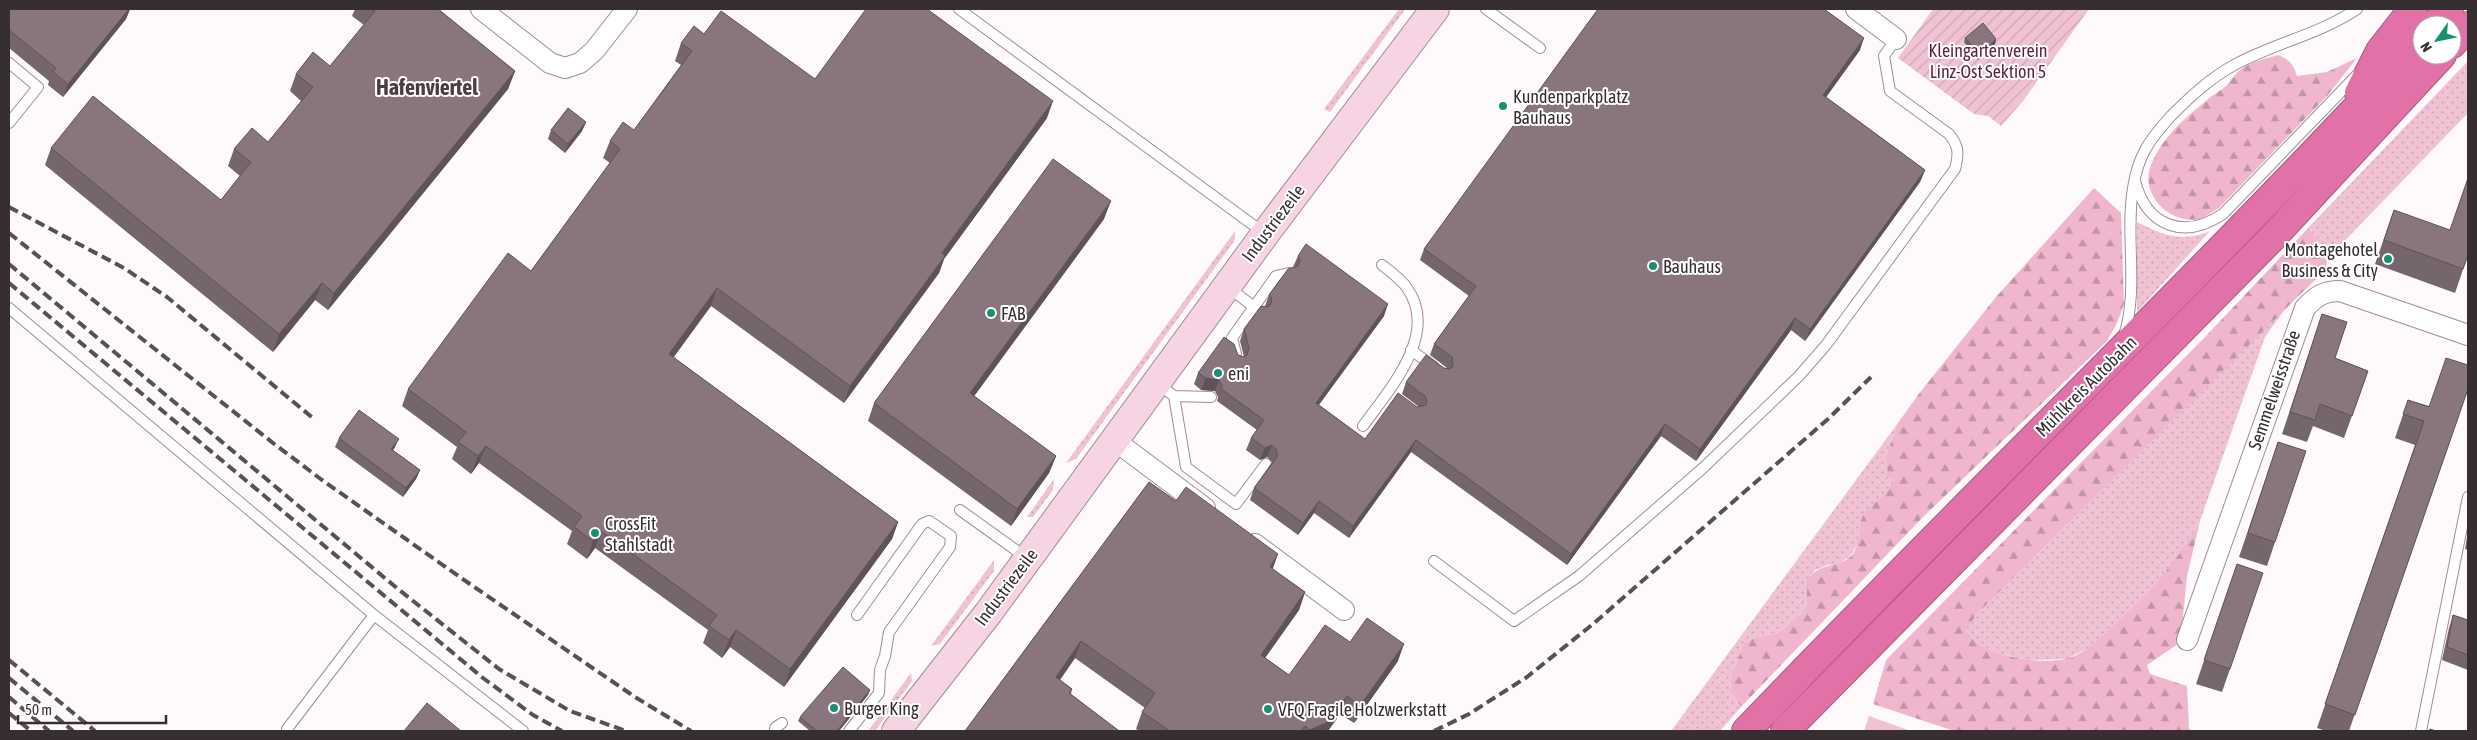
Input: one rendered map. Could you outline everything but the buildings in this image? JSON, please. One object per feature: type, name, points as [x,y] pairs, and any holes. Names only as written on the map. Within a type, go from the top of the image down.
[{"type":"highway","points":[[2345,121],[2380,51],[2413,9]]},
{"type":"highway","name":"Mühlkreis Autobahn","points":[[1746,731],[2118,354],[2345,121],[2412,49]]},
{"type":"highway","name":"Mühlkreis Autobahn","points":[[1784,731],[2273,237],[2433,65]]},
{"type":"main road","name":"Industriezeile","points":[[896,731],[1028,558],[1114,440],[1165,390],[1226,286],[1435,9]]},
{"type":"street","points":[[481,9],[550,63],[565,68],[580,63],[587,57],[626,9]]},
{"type":"street","points":[[1856,9],[1896,38]]},
{"type":"street","name":"Semmelweisstraße","points":[[2187,640],[2305,308],[2315,297],[2326,291],[2340,291],[2468,335]]},
{"type":"street","points":[[1114,440],[1344,610]]},
{"type":"lane","points":[[960,9],[1265,234]]},
{"type":"lane","points":[[1486,9],[1540,48]]},
{"type":"lane","points":[[2118,354],[2130,312],[2131,208],[2136,168],[2143,152],[2163,125],[2199,88],[2237,63],[2335,22],[2357,9]]},
{"type":"lane","points":[[1434,561],[1514,621],[1579,576],[1703,468],[1799,376],[1826,345],[1955,169],[1959,153],[1955,142],[1949,134],[1890,91],[1884,56],[1896,38]]},
{"type":"lane","points":[[2134,179],[2142,200],[2162,221],[2181,228],[2201,226],[2210,222],[2223,214],[2380,51]]},
{"type":"lane","points":[[9,63],[38,87],[9,123]]},
{"type":"lane","points":[[1363,426],[1391,395],[1411,350],[1417,325],[1416,306],[1408,289],[1382,265]]},
{"type":"lane","points":[[1238,362],[1232,338],[1258,309],[1276,276],[1289,273]]},
{"type":"lane","points":[[1226,286],[1258,309]]},
{"type":"lane","points":[[9,308],[374,616],[523,731]]},
{"type":"lane","points":[[1411,350],[1444,374]]},
{"type":"lane","points":[[1211,397],[1165,390],[1186,467],[1236,504],[1266,464]]},
{"type":"lane","points":[[2422,731],[2468,497]]},
{"type":"lane","points":[[960,510],[1028,558]]},
{"type":"lane","points":[[849,731],[879,693],[880,670],[885,656],[889,632],[950,547],[951,536],[929,521],[922,524],[857,615]]},
{"type":"lane","points":[[287,729],[374,616]]},
{"type":"lane","points":[[775,731],[775,728],[782,722]]},
{"type":"green space","points":[[1399,9],[1404,9],[1404,11],[1330,112],[1324,109]]},
{"type":"green space","name":"Kleingartenverein Linz-Ost Sektion 5","points":[[1933,9],[2089,9],[2023,101],[2001,126],[1988,116],[1974,114],[1898,58]]},
{"type":"green space","points":[[2278,55],[2290,63],[2297,76],[2327,72],[2357,58],[2328,95],[2219,208],[2199,219],[2188,220],[2178,218],[2169,213],[2154,198],[2148,178],[2150,168],[2159,149],[2189,115],[2225,87],[2240,70],[2253,63]]},
{"type":"green space","points":[[2468,61],[2468,113],[2328,258],[2309,227]]},
{"type":"green space","points":[[2094,188],[2121,213],[2124,304],[2117,323],[2107,341],[1923,517],[1741,707],[1732,693],[1732,674],[1744,643],[1779,632],[1802,613],[1807,604],[1807,579],[1824,567],[1845,561],[1854,553],[1862,518],[1869,508],[1887,491],[1894,480],[1888,476],[1886,456],[1898,423],[1996,297]]},
{"type":"green space","points":[[2137,222],[2155,231],[2181,237],[2200,235],[2210,231],[2137,312]]},
{"type":"green space","points":[[2309,227],[2328,258],[2325,270],[1979,612],[1965,630],[1981,645],[1992,651],[2013,657],[2046,661],[2066,659],[2076,655],[2087,649],[2145,595],[2179,554],[2200,521],[2187,576],[2182,627],[2178,644],[2147,665],[2150,674],[2187,686],[2189,729],[2194,731],[1954,731],[1873,704],[1886,660],[2206,336]]},
{"type":"green space","points":[[1235,231],[1235,240],[1076,459],[1066,463]]},
{"type":"green space","points":[[2285,309],[2265,337],[2200,521],[2180,555],[2140,604],[2088,648],[2067,659],[2027,660],[1989,651],[1974,642],[1964,630],[1979,612]]},
{"type":"green space","points":[[1898,423],[1886,456],[1894,480],[1891,490],[1871,507],[1859,528],[1858,544],[1850,556],[1839,564],[1828,565],[1815,570],[1807,579],[1807,604],[1802,613],[1779,632],[1744,643],[1732,674],[1732,693],[1741,707],[1720,731],[1671,731]]},
{"type":"green space","points":[[1054,479],[1053,490],[1033,517],[1027,517]]},
{"type":"green space","points":[[994,560],[994,571],[940,644],[931,646]]},
{"type":"green space","points":[[911,673],[912,681],[875,731],[868,731]]},
{"type":"green space","points":[[1869,716],[1911,731],[1864,731]]},
{"type":"railway","points":[[9,207],[124,268],[167,297],[314,419]]},
{"type":"railway","points":[[9,233],[322,480],[635,697],[691,731]]},
{"type":"railway","points":[[9,264],[398,589],[499,669],[570,711],[626,731]]},
{"type":"railway","points":[[9,283],[483,678],[533,715],[562,731]]},
{"type":"railway","points":[[1434,731],[1469,714],[1527,677],[1593,624],[1828,419],[1871,377]]},
{"type":"railway","points":[[9,660],[95,731]]},
{"type":"railway","points":[[9,678],[73,731]]},
{"type":"railway","points":[[9,697],[49,731]]},
{"type":"railway","points":[[9,713],[31,731]]},
{"type":"place","name":"Kundenparkplatz Bauhaus","points":[[1503,106]]},
{"type":"place","name":"Montagehotel Business & City","points":[[2388,259]]},
{"type":"place","name":"Bauhaus","points":[[1653,266]]},
{"type":"place","name":"FAB","points":[[991,313]]},
{"type":"place","name":"eni","points":[[1218,373]]},
{"type":"place","name":"CrossFit Stahlstadt","points":[[595,533]]},
{"type":"place","name":"Burger King","points":[[834,708]]},
{"type":"place","name":"VFQ Fragile Holzwerkstatt","points":[[1268,709]]},
{"type":"district","name":"Hafenviertel","points":[[427,87]]}]
